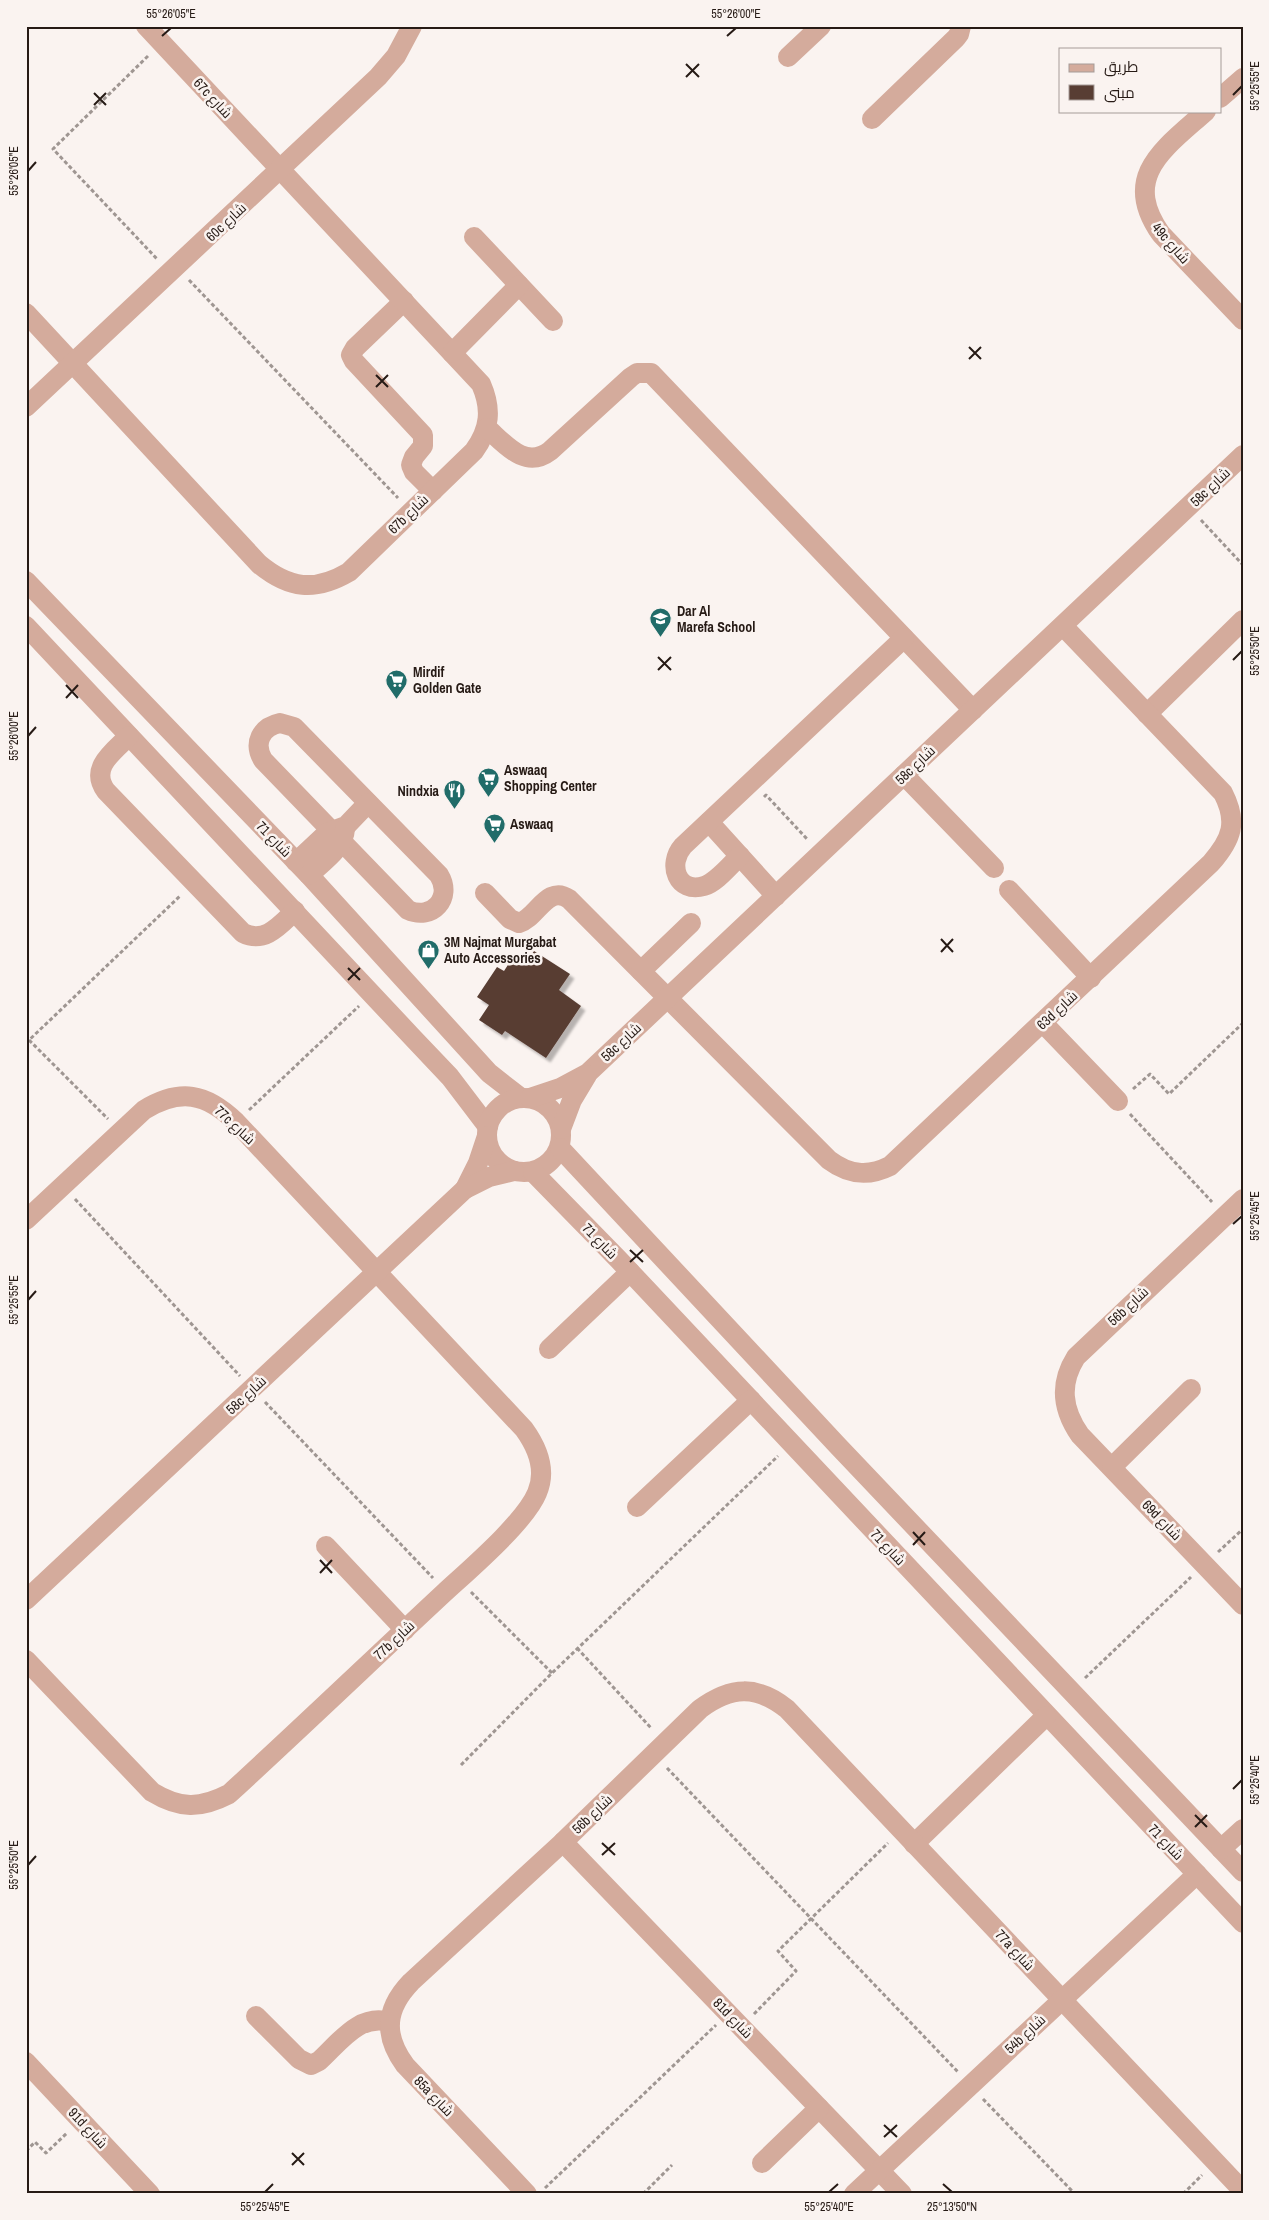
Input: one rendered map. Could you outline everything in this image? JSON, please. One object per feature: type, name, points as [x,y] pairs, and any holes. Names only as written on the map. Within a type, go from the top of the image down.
[{"type":"street","name":"67c شارع","points":[[146,26],[281,170]]},
{"type":"street","name":"60c شارع","points":[[26,407],[281,170],[378,77],[396,56],[412,26]]},
{"type":"street","points":[[788,57],[821,26]]},
{"type":"street","points":[[872,119],[956,38],[961,26]]},
{"type":"street","points":[[1222,96],[1243,78]]},
{"type":"street","name":"49c شارع","points":[[1205,112],[1164,150],[1152,164],[1145,182],[1144,201],[1150,219],[1161,234],[1243,320]]},
{"type":"street","name":"67b شارع","points":[[73,364],[259,564],[272,575],[286,582],[302,586],[319,585],[335,580],[349,572],[474,451],[482,440],[487,428],[489,412],[487,398],[481,384],[281,170]]},
{"type":"street","points":[[474,237],[553,321]]},
{"type":"street","points":[[452,353],[519,285]]},
{"type":"street","points":[[404,301],[355,348],[351,355],[354,361],[423,435],[423,446],[414,457],[411,465],[414,472],[432,490]]},
{"type":"street","points":[[26,313],[73,364]]},
{"type":"street","points":[[487,428],[519,456],[535,459],[550,451],[631,377],[637,373],[651,373],[973,710]]},
{"type":"street","name":"58c شارع","points":[[525,1098],[560,1088],[588,1073],[1243,456]]},
{"type":"street","name":"شارع 71","points":[[26,581],[303,868],[484,1068],[504,1087],[525,1098]]},
{"type":"street","points":[[1148,714],[1243,620]]},
{"type":"street","points":[[26,626],[450,1077],[488,1132],[492,1154],[506,1168],[524,1171],[549,1163],[561,1139]]},
{"type":"street","name":"63d شارع","points":[[485,893],[510,919],[519,923],[527,919],[552,896],[565,896],[829,1160],[840,1168],[852,1173],[878,1172],[900,1158],[1043,1024],[1211,863],[1227,843],[1231,830],[1230,811],[1222,793],[1063,626]]},
{"type":"street","points":[[740,856],[710,883],[695,887],[681,880],[674,867],[678,852],[904,638]]},
{"type":"street","points":[[280,723],[294,727],[439,875],[444,889],[441,903],[429,912],[415,913],[408,910],[340,832],[263,760],[258,747],[262,733],[267,728],[280,723]]},
{"type":"street","points":[[129,736],[102,764],[100,771],[102,785],[194,882],[238,928],[250,937],[265,936],[272,932],[295,911]]},
{"type":"street","points":[[904,775],[994,868]]},
{"type":"street","points":[[303,868],[368,803]]},
{"type":"street","points":[[709,822],[776,896]]},
{"type":"street","points":[[1009,890],[1091,978]]},
{"type":"street","points":[[641,971],[691,923]]},
{"type":"street","points":[[1043,1024],[1118,1101]]},
{"type":"street","name":"58c شارع","points":[[561,1139],[572,1100],[588,1073]]},
{"type":"street","name":"77c شارع","points":[[26,1220],[144,1110],[159,1101],[175,1096],[192,1096],[209,1101],[224,1110],[377,1272]]},
{"type":"street","points":[[488,1132],[496,1110],[503,1104],[525,1098],[539,1101],[554,1112],[561,1139],[845,1454],[1243,1872]]},
{"type":"street","name":"58c شارع","points":[[465,1189],[478,1164],[488,1132]]},
{"type":"street","name":"58c شارع","points":[[26,1600],[465,1189],[489,1178],[524,1171]]},
{"type":"street","name":"شارع 71","points":[[524,1171],[630,1272],[1046,1716],[1243,1923]]},
{"type":"street","name":"56b شارع","points":[[1080,1435],[1066,1411],[1063,1397],[1068,1369],[1076,1357],[1236,1208]]},
{"type":"street","name":"77b شارع","points":[[26,1660],[152,1792],[166,1800],[182,1805],[199,1805],[215,1801],[230,1794],[405,1630],[531,1505],[538,1490],[541,1474],[534,1442],[377,1272]]},
{"type":"street","points":[[549,1349],[630,1272]]},
{"type":"street","points":[[1112,1467],[1191,1389]]},
{"type":"street","points":[[637,1508],[750,1400]]},
{"type":"street","name":"69d شارع","points":[[1080,1435],[1243,1605]]},
{"type":"street","points":[[326,1546],[405,1630]]},
{"type":"street","name":"56b شارع","points":[[411,1982],[563,1842],[700,1709],[728,1693],[744,1691],[774,1699],[787,1709]]},
{"type":"street","name":"77a شارع","points":[[787,1709],[1243,2191]]},
{"type":"street","points":[[908,1837],[1046,1716]]},
{"type":"street","points":[[1221,1848],[1243,1829]]},
{"type":"street","name":"81d شارع","points":[[563,1842],[902,2194]]},
{"type":"street","name":"54b شارع","points":[[854,2194],[1197,1874]]},
{"type":"street","name":"85a شارع","points":[[411,1982],[400,1993],[393,2007],[390,2022],[391,2038],[396,2053],[405,2065],[527,2194]]},
{"type":"street","points":[[256,2016],[302,2062],[311,2065],[319,2061],[360,2024],[375,2019],[390,2022]]},
{"type":"street","name":"91d شارع","points":[[26,2062],[150,2194]]},
{"type":"street","points":[[762,2163],[819,2108]]},
{"type":"path","points":[[161,43],[53,149],[411,511]]},
{"type":"path","points":[[1188,507],[1243,565]]},
{"type":"path","points":[[743,790],[756,804],[766,795],[809,841],[804,846],[815,859]]},
{"type":"path","points":[[121,1132],[28,1041],[194,882]]},
{"type":"path","points":[[236,1122],[372,994]]},
{"type":"path","points":[[1236,1208],[1118,1101],[1150,1074],[1169,1094],[1243,1024]]},
{"type":"path","points":[[461,1765],[577,1648],[791,1443]]},
{"type":"path","points":[[1071,1691],[1243,1529]]},
{"type":"path","points":[[458,1579],[552,1673]]},
{"type":"path","points":[[577,1648],[652,1727],[646,1733]]},
{"type":"path","points":[[654,1754],[1075,2194]]},
{"type":"path","points":[[539,2194],[735,2020],[796,1971],[778,1951],[811,1919],[908,1837]]},
{"type":"path","points":[[26,2151],[35,2142],[46,2153],[81,2120]]},
{"type":"path","points":[[1183,2194],[1216,2162]]},
{"type":"path","points":[[643,2194],[672,2165]]},
{"type":"building","points":[[534,951],[570,974],[559,990],[581,1006],[546,1058],[505,1031],[502,1035],[479,1020],[489,1005],[477,997],[497,967],[504,971],[513,957],[524,965]]},
{"type":"place","name":"Dar Al Marefa School","points":[[661,638]]},
{"type":"place","name":"Mirdif Golden Gate","points":[[397,699]]},
{"type":"place","name":"Aswaaq Shopping Center","points":[[488,797]]},
{"type":"place","name":"Nindxia","points":[[455,810]]},
{"type":"place","name":"Aswaaq","points":[[494,843]]},
{"type":"place","name":"3M Najmat Murgabat Auto Accessories","points":[[428,969]]}]
